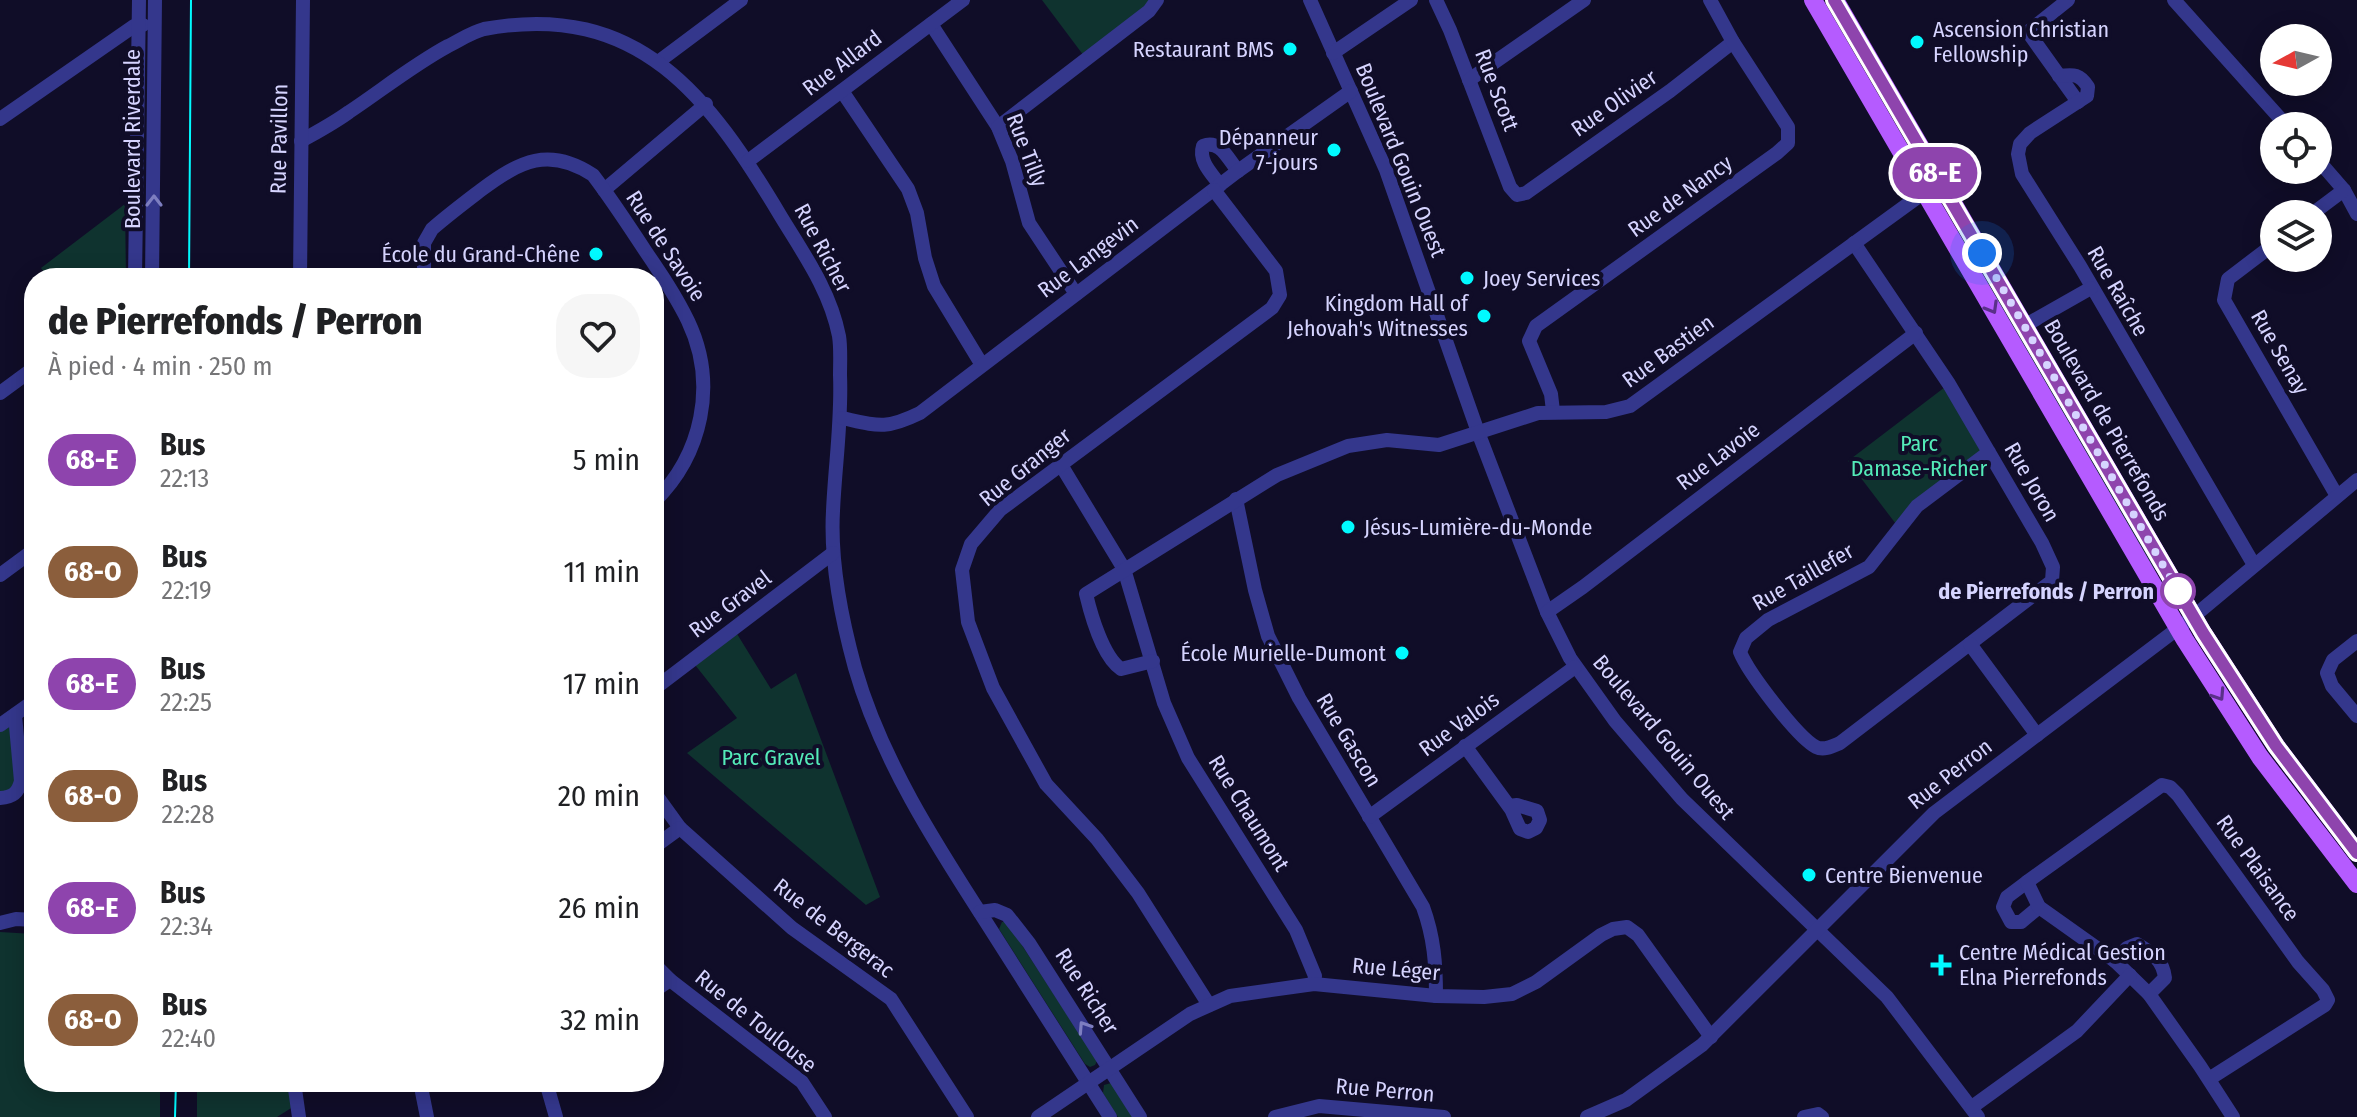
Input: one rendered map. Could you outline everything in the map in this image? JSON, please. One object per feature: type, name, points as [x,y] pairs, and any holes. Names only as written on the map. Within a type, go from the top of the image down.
[{"type":"main road","name":"Boulevard de Pierrefonds","points":[[1813,0],[2178,629],[2260,757],[2357,884]]},
{"type":"main road","name":"Boulevard de Pierrefonds","points":[[1835,0],[2193,617],[2270,737],[2357,853]]},
{"type":"street","name":"Boulevard Riverdale","points":[[135,268],[139,0]]},
{"type":"street","name":"Boulevard Riverdale","points":[[152,268],[155,0]]},
{"type":"street","name":"Rue Pavillon","points":[[300,268],[303,0]]},
{"type":"street","points":[[662,59],[741,0]]},
{"type":"street","name":"Rue Allard","points":[[748,161],[963,0]]},
{"type":"street","points":[[998,127],[1149,11],[1157,0]]},
{"type":"street","name":"Boulevard Gouin Ouest","points":[[1310,0],[1392,185],[1478,432],[1547,612],[1575,667],[1615,721],[1682,799],[1819,928],[1894,1005],[1975,1112]]},
{"type":"street","points":[[1333,53],[1411,0]]},
{"type":"street","name":"Rue Scott","points":[[1436,0],[1510,187],[1517,195]]},
{"type":"street","points":[[1469,80],[1584,0]]},
{"type":"street","name":"Rue de Nancy","points":[[1553,411],[1551,394],[1529,341],[1536,326],[1788,143],[1788,127],[1710,0]]},
{"type":"street","name":"Rue Raîche","points":[[2068,0],[2028,32],[2078,102],[2030,133],[2020,144],[2018,154],[2022,174],[2254,565]]},
{"type":"street","points":[[2174,0],[2274,112]]},
{"type":"street","name":"Rue Richer","points":[[301,141],[345,115],[421,61],[478,30],[515,23],[555,21],[593,27],[638,45],[662,59],[706,104],[748,161],[826,290],[839,337],[842,418],[833,512],[834,567],[856,669],[870,708],[893,762],[941,853],[1110,1117]]},
{"type":"street","name":"Rue Tilly","points":[[931,24],[998,127],[1012,161],[1029,223],[1076,294]]},
{"type":"street","points":[[0,119],[138,25],[155,25]]},
{"type":"street","name":"Rue Olivier","points":[[1517,195],[1526,193],[1670,91],[1733,42]]},
{"type":"street","points":[[842,91],[908,189],[917,213],[925,258],[934,286],[982,365]]},
{"type":"street","name":"Rue Langevin","points":[[842,418],[882,427],[920,413],[1238,171],[1351,91]]},
{"type":"street","name":"Rue de Savoie","points":[[604,190],[706,104]]},
{"type":"street","points":[[1217,188],[1200,153],[1203,146],[1210,143],[1216,145],[1238,171]]},
{"type":"street","name":"Rue de Savoie","points":[[424,268],[424,243],[432,229],[510,169],[533,160],[574,163],[593,175],[656,268]]},
{"type":"street","points":[[2332,176],[2357,214]]},
{"type":"street","name":"Rue Bastien","points":[[1124,569],[1277,475],[1348,446],[1387,440],[1439,445],[1533,414],[1612,411],[1635,403],[1940,182]]},
{"type":"street","name":"Rue Granger","points":[[1209,1005],[1138,893],[1097,839],[1046,784],[993,688],[968,622],[962,570],[971,544],[1000,510],[1272,308],[1280,295],[1276,271],[1217,188]]},
{"type":"street","points":[[2331,200],[2344,190]]},
{"type":"street","name":"Rue Joron","points":[[1827,749],[1840,743],[2052,581],[2053,567],[1989,452],[1916,333],[1854,243]]},
{"type":"street","name":"Rue Senay","points":[[2260,255],[2228,279],[2224,300],[2337,496]]},
{"type":"street","name":"Rue de Savoie","points":[[664,280],[689,324],[699,355],[705,391],[701,420],[687,461],[664,491]]},
{"type":"street","points":[[2024,326],[2091,288]]},
{"type":"street","name":"Rue Lavoie","points":[[1547,612],[1916,333]]},
{"type":"street","points":[[0,393],[24,375]]},
{"type":"street","name":"Rue Taillefer","points":[[1827,749],[1817,747],[1789,721],[1746,667],[1740,652],[1746,638],[1781,611],[1869,567],[1917,506],[1989,452]]},
{"type":"street","name":"Rue Chaumont","points":[[1061,465],[1124,569],[1164,703],[1188,758],[1296,930],[1315,976],[1314,984]]},
{"type":"street","name":"Rue Perron","points":[[1587,1117],[1626,1100],[1711,1037],[1921,824],[2178,629],[2357,480]]},
{"type":"street","name":"Rue Gascon","points":[[1236,499],[1268,636],[1299,698],[1423,907],[1436,958],[1436,996]]},
{"type":"street","name":"Rue Gravel","points":[[664,681],[833,553]]},
{"type":"street","points":[[0,575],[24,557]]},
{"type":"street","points":[[1124,569],[1086,594],[1091,616],[1113,663],[1121,669],[1153,661]]},
{"type":"street","points":[[2357,641],[2333,660],[2327,673],[2332,686],[2357,716]]},
{"type":"street","points":[[1970,644],[2037,735]]},
{"type":"street","name":"Rue Valois","points":[[1369,817],[1575,667]]},
{"type":"street","points":[[0,725],[24,708]]},
{"type":"street","points":[[0,798],[10,797],[18,791],[21,781],[15,715]]},
{"type":"street","points":[[1465,746],[1509,806]]},
{"type":"street","name":"Rue Plaisance","points":[[2039,907],[2021,922],[2011,922],[2003,907],[2007,897],[2157,788],[2166,785],[2173,790],[2328,1000],[2325,1005],[2209,1079]]},
{"type":"street","name":"Rue de Bergerac","points":[[664,806],[680,828],[792,928],[891,999],[967,1117]]},
{"type":"street","points":[[664,840],[680,828]]},
{"type":"street","points":[[2027,882],[2039,907],[2115,961],[2149,994],[2233,1117]]},
{"type":"street","name":"Rue Richer","points":[[980,912],[995,910],[1007,915],[1029,943],[1140,1117]]},
{"type":"street","points":[[0,923],[24,919]]},
{"type":"street","name":"Rue Léger","points":[[1038,1117],[1190,1014],[1230,996],[1314,984],[1436,996],[1512,994],[1536,982],[1601,935],[1627,927],[1638,935],[1711,1037]]},
{"type":"street","points":[[2115,961],[2127,948],[2137,944],[2154,954],[2164,967],[2165,978],[2149,994]]},
{"type":"street","name":"Rue de Toulouse","points":[[664,974],[802,1082],[825,1117]]},
{"type":"street","points":[[1975,1112],[2070,1037],[2130,975]]},
{"type":"street","points":[[664,984],[670,980]]},
{"type":"street","points":[[295,1092],[299,1117]]},
{"type":"street","points":[[422,1092],[427,1117]]},
{"type":"street","points":[[549,1092],[556,1117]]},
{"type":"street","name":"Rue Perron","points":[[1275,1117],[1319,1106],[1444,1117]]},
{"type":"street","points":[[1804,1117],[1818,1114],[1822,1117]]},
{"type":"green space","points":[[1042,0],[1150,0],[1146,8],[1084,56]]},
{"type":"green space","points":[[125,204],[126,268],[41,268]]},
{"type":"green space","points":[[1953,226],[1976,257],[2161,577],[2136,545]]},
{"type":"green space","name":"Parc Damase-Richer","points":[[1949,384],[1989,452],[1899,528],[1848,461]]},
{"type":"green space","name":"Parc Gravel","points":[[734,629],[771,689],[796,673],[880,897],[866,905],[687,753],[737,718],[692,661]]},
{"type":"green space","points":[[15,715],[21,781],[0,798],[0,725]]},
{"type":"green space","points":[[1002,922],[1007,922],[1097,1061],[1095,1065],[1090,1067],[1085,1064],[999,929]]},
{"type":"green space","points":[[0,932],[24,933],[24,1092],[160,1092],[160,1117],[0,1117]]},
{"type":"green space","points":[[1111,1083],[1135,1117],[1118,1117],[1103,1093],[1104,1085]]},
{"type":"green space","points":[[197,1092],[295,1092],[296,1105],[277,1117],[197,1117]]},
{"type":"tram line","points":[[189,268],[191,0]]},
{"type":"tram line","points":[[175,1117],[176,1092]]},
{"type":"bus line","name":"68-E","points":[[1834,0],[2203,633],[2276,746],[2357,853]]},
{"type":"place","name":"Ascension Christian Fellowship","points":[[1917,42]]},
{"type":"place","name":"Restaurant BMS","points":[[1290,49]]},
{"type":"place","name":"Dépanneur 7-jours","points":[[1334,150]]},
{"type":"place","name":"École du Grand-Chêne","points":[[596,254]]},
{"type":"place","name":"Joey Services","points":[[1467,278]]},
{"type":"place","name":"Kingdom Hall of Jehovah's Witnesses","points":[[1484,316]]},
{"type":"place","name":"Jésus-Lumière-du-Monde","points":[[1348,527]]},
{"type":"place","name":"de Pierrefonds / Perron","points":[[2178,591]]},
{"type":"place","name":"École Murielle-Dumont","points":[[1402,653]]},
{"type":"place","name":"Centre Bienvenue","points":[[1809,875]]},
{"type":"place","name":"Centre Médical Gestion Elna Pierrefonds","points":[[1941,965]]},
{"type":"route","points":[[1982,253],[2178,591]]}]
